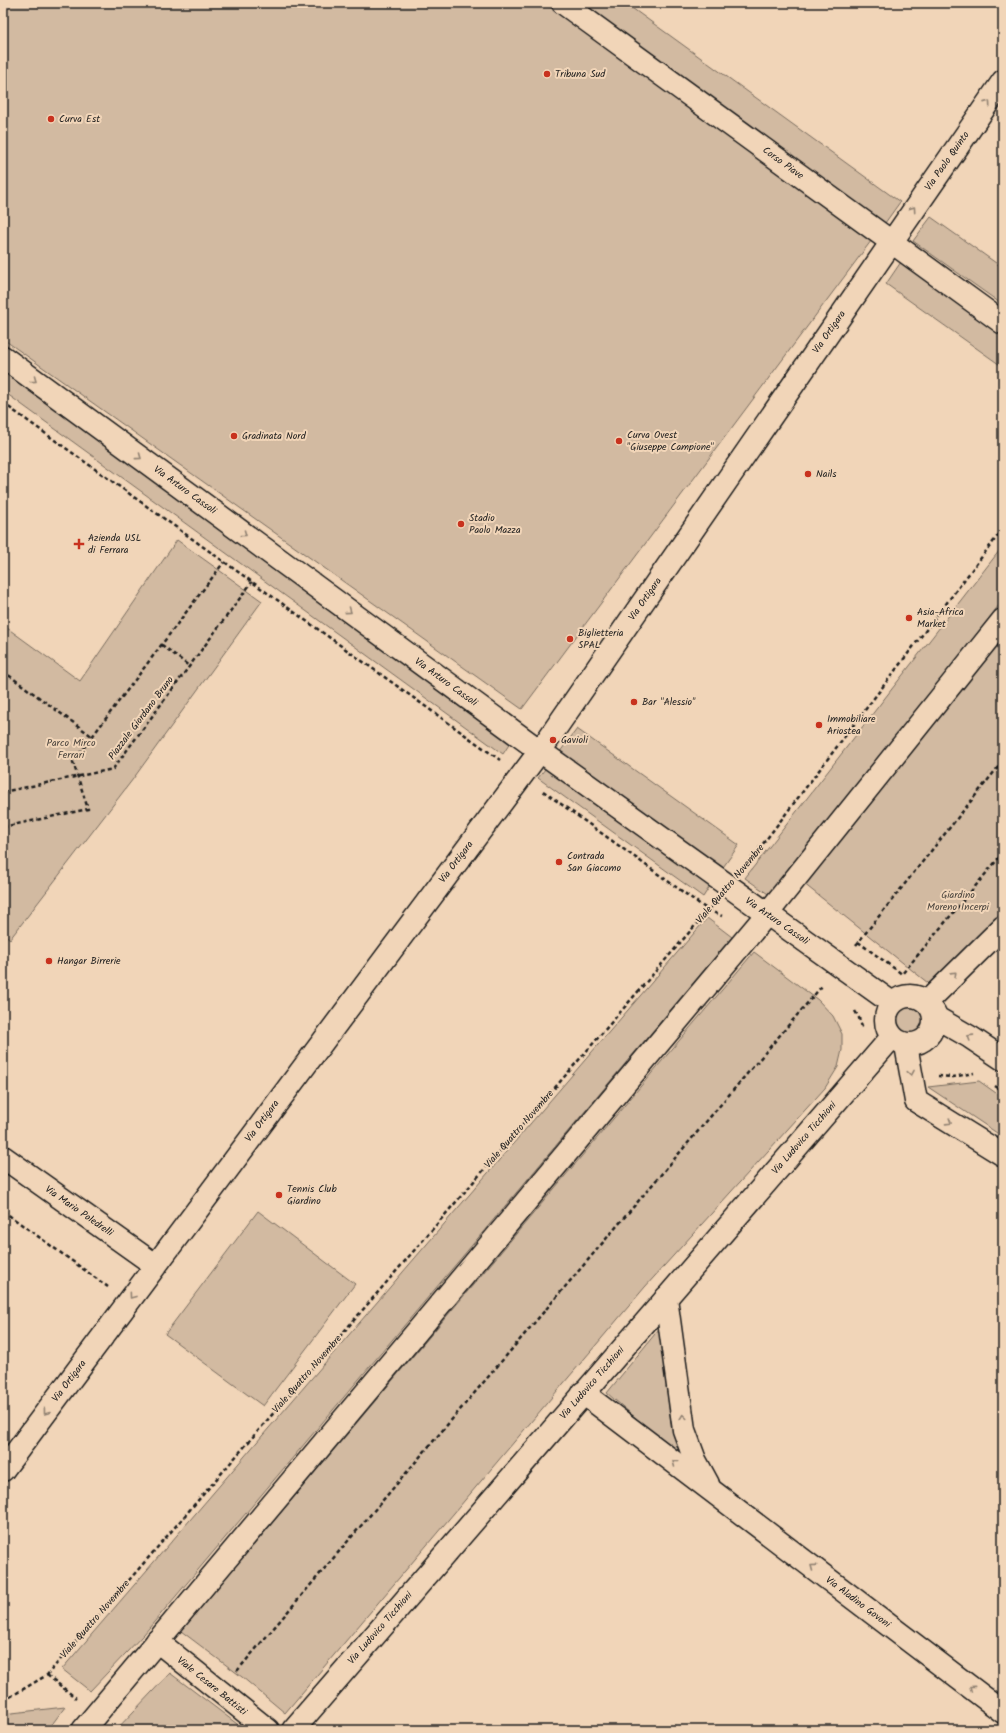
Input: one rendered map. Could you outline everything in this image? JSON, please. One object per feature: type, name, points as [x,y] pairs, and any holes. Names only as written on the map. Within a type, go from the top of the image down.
[{"type":"street","name":"Corso Piave","points":[[563,3],[1003,323]]},
{"type":"street","name":"Via Paolo Quinto","points":[[891,241],[1003,81]]},
{"type":"street","name":"Via Ortigara","points":[[3,1470],[155,1264],[521,774],[540,751],[891,241]]},
{"type":"street","name":"Via Arturo Cassoli","points":[[3,357],[540,751],[730,887],[761,922],[840,965],[892,1003]]},
{"type":"street","points":[[83,1730],[761,922],[1003,620]]},
{"type":"street","points":[[930,1007],[1003,927]]},
{"type":"street","points":[[1003,1059],[937,1018],[930,1007],[919,997],[905,996],[892,1003],[885,1018],[887,1030],[899,1041],[911,1071],[916,1101],[1003,1156]]},
{"type":"street","points":[[899,1041],[918,1044],[928,1037],[935,1024],[930,1007]]},
{"type":"street","name":"Via Ludovico Ticchioni","points":[[293,1730],[877,1053],[899,1041]]},
{"type":"street","name":"Via Mario Poledrelli","points":[[3,1157],[155,1264]]},
{"type":"street","name":"Via Aladino Govoni","points":[[666,1298],[684,1430],[695,1460],[713,1492]]},
{"type":"street","name":"Via Aladino Govoni","points":[[583,1393],[1003,1712]]},
{"type":"street","name":"Viale Cesare Battisti","points":[[157,1641],[268,1730]]},
{"type":"path","points":[[3,403],[521,774],[708,910],[761,922]]},
{"type":"path","name":"Viale Quattro Novembre","points":[[3,1698],[10,1697],[47,1675],[708,910],[730,887],[1003,529]]},
{"type":"path","points":[[3,827],[88,809],[73,762],[224,562]]},
{"type":"path","name":"Piazzale Giordano Bruno","points":[[3,792],[113,769],[252,582]]},
{"type":"path","points":[[162,645],[190,666]]},
{"type":"path","points":[[3,671],[93,737]]},
{"type":"path","points":[[220,1692],[840,965],[1003,761]]},
{"type":"path","points":[[858,942],[902,974],[1003,853]]},
{"type":"path","points":[[851,1006],[859,1018],[866,1044],[877,1053]]},
{"type":"path","points":[[911,1071],[942,1077],[953,1077],[976,1073]]},
{"type":"path","points":[[992,1084],[1003,1091]]},
{"type":"path","points":[[3,1211],[128,1302]]},
{"type":"green space","name":"Stadio Paolo Mazza","points":[[3,3],[544,3],[735,136],[874,237],[522,709],[3,339]]},
{"type":"green space","points":[[579,3],[625,3],[900,202],[885,223]]},
{"type":"green space","points":[[931,217],[1003,268],[1003,305],[913,241]]},
{"type":"green space","points":[[903,259],[1003,330],[1003,367],[886,284]]},
{"type":"green space","points":[[3,365],[514,737],[503,754],[3,391]]},
{"type":"green space","name":"Parco Mirco Ferrari","points":[[177,540],[262,601],[133,779],[10,939],[3,933],[3,625],[80,681]]},
{"type":"green space","points":[[1003,546],[1003,600],[771,896],[745,878]]},
{"type":"green space","name":"Giardino Moreno Incerpi","points":[[1003,636],[1003,919],[933,987],[803,883]]},
{"type":"green space","points":[[577,729],[739,845],[721,870],[559,753]]},
{"type":"green space","points":[[549,764],[712,883],[703,897],[538,778]]},
{"type":"green space","points":[[707,918],[732,937],[144,1634],[90,1691],[62,1669]]},
{"type":"green space","points":[[754,952],[818,1000],[833,1016],[842,1034],[842,1050],[838,1067],[825,1088],[645,1287],[285,1713],[242,1677],[181,1631]]},
{"type":"green space","points":[[913,1003],[922,1008],[926,1013],[926,1027],[922,1032],[917,1036],[907,1037],[903,1036],[894,1027],[893,1017],[894,1013],[903,1004]]},
{"type":"green space","points":[[979,1081],[1003,1098],[1003,1137],[928,1087]]},
{"type":"green space","points":[[258,1211],[355,1284],[263,1406],[165,1334]]},
{"type":"green space","points":[[659,1329],[671,1422],[685,1461],[607,1393]]},
{"type":"green space","points":[[170,1673],[245,1730],[116,1730]]},
{"type":"green space","points":[[65,1707],[53,1723],[43,1730],[3,1730],[3,1714]]},
{"type":"place","name":"Tribuna Sud","points":[[547,74]]},
{"type":"place","name":"Curva Est","points":[[51,119]]},
{"type":"place","name":"Gradinata Nord","points":[[234,436]]},
{"type":"place","name":"Curva Ovest \"Giuseppe Campione\"","points":[[619,441]]},
{"type":"place","name":"Nails","points":[[808,474]]},
{"type":"place","name":"Stadio Paolo Mazza","points":[[461,524]]},
{"type":"place","name":"Azienda USL di Ferrara","points":[[79,544]]},
{"type":"place","name":"Asia-Africa Market","points":[[909,618]]},
{"type":"place","name":"Biglietteria SPAL","points":[[570,639]]},
{"type":"place","name":"Bar \"Alessio\"","points":[[634,702]]},
{"type":"place","name":"Immobiliare Ariostea","points":[[819,725]]},
{"type":"place","name":"Gavioli","points":[[553,740]]},
{"type":"place","name":"Contrada San Giacomo","points":[[559,862]]},
{"type":"place","name":"Hangar Birrerie","points":[[49,961]]},
{"type":"place","name":"Tennis Club Giardino","points":[[279,1195]]}]
